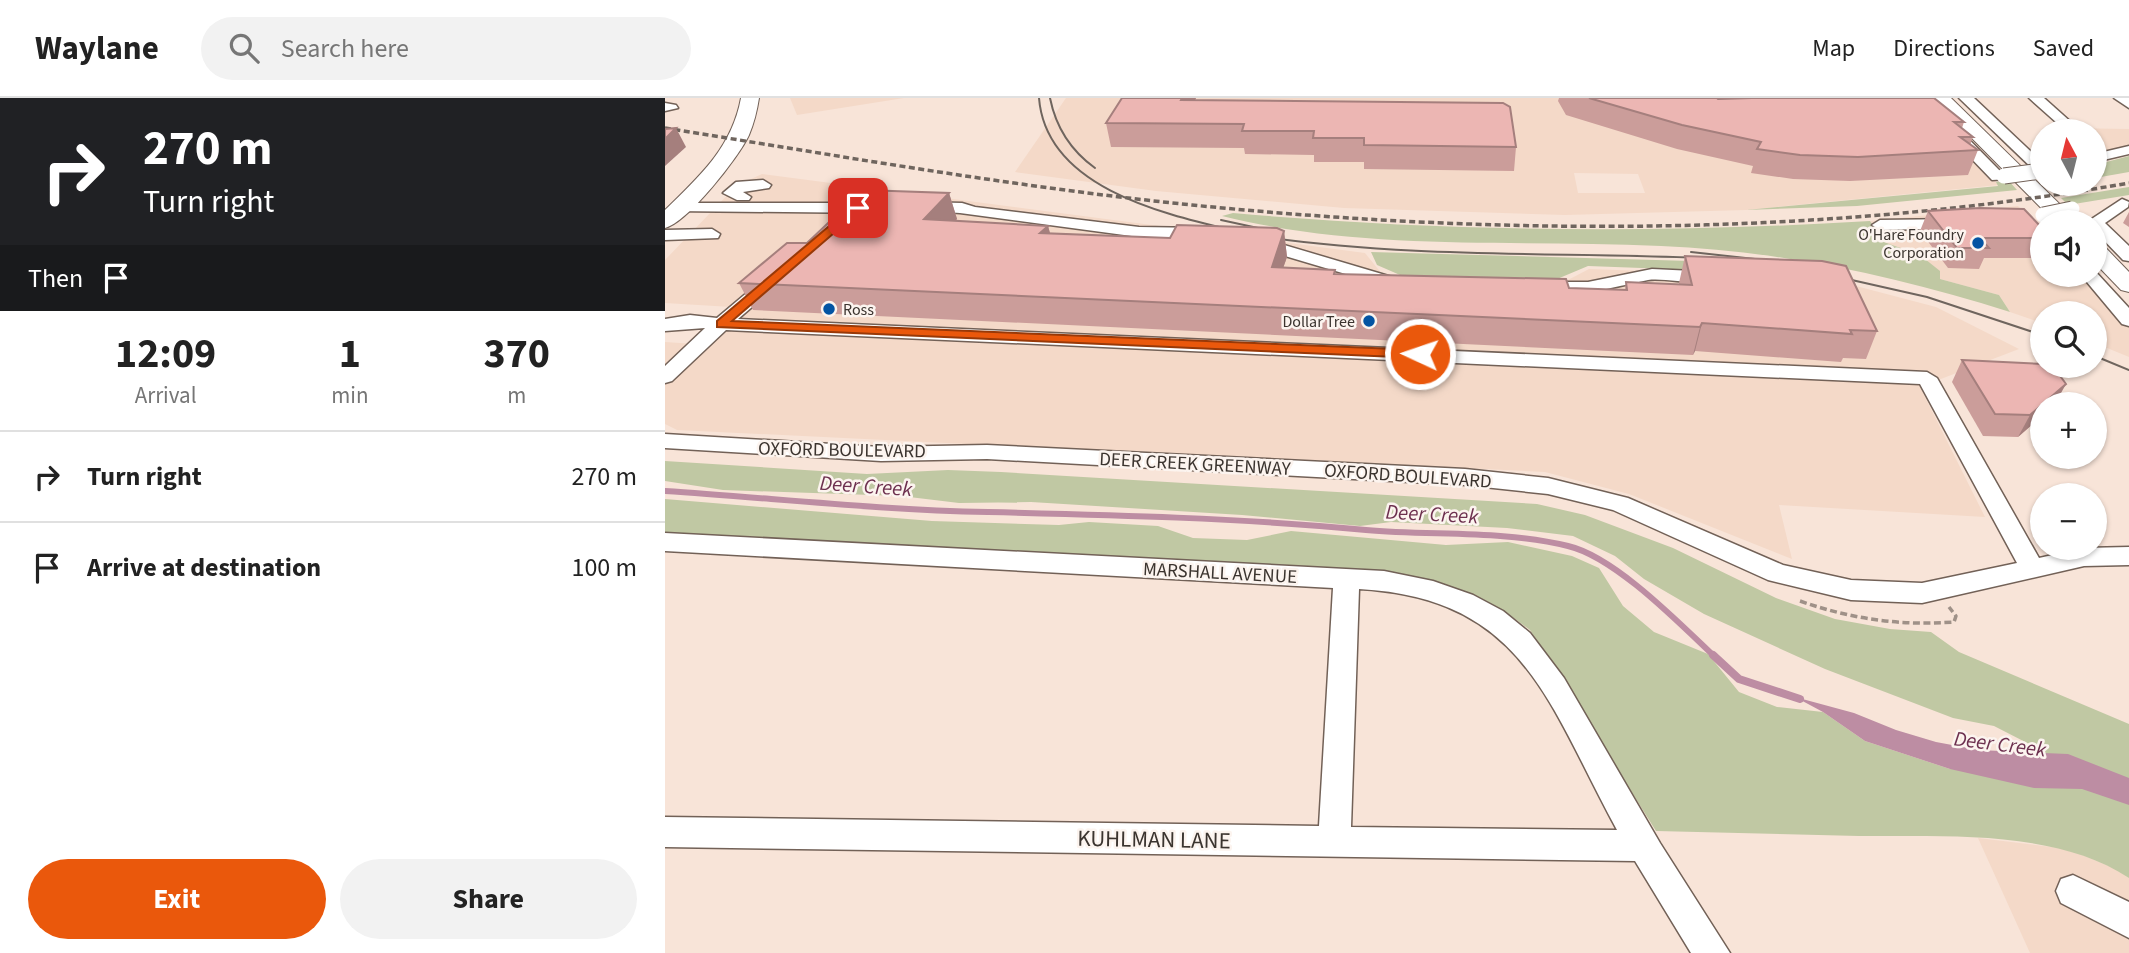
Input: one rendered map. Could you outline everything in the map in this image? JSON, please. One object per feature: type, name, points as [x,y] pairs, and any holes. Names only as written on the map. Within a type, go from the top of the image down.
[{"type":"main road","points":[[1941,98],[2069,210]]},
{"type":"main road","points":[[672,215],[725,160],[749,108]]},
{"type":"main road","points":[[2107,262],[2129,285]]},
{"type":"street","points":[[1920,98],[2000,176],[2030,172]]},
{"type":"street","points":[[1966,98],[2030,162]]},
{"type":"street","points":[[2036,98],[2060,119]]},
{"type":"street","points":[[2121,98],[2129,104]]},
{"type":"street","points":[[2107,152],[2129,149]]},
{"type":"street","points":[[743,197],[731,193],[743,185],[762,185]]},
{"type":"street","points":[[672,215],[861,204],[897,208],[962,208],[972,212],[1139,232],[1217,234]]},
{"type":"street","points":[[836,226],[861,204]]},
{"type":"street","points":[[2090,210],[2125,204]]},
{"type":"street","points":[[2107,215],[2125,204]]},
{"type":"street","points":[[1879,225],[1970,222]]},
{"type":"street","points":[[2107,225],[2129,242]]},
{"type":"street","points":[[665,235],[712,234]]},
{"type":"street","points":[[2107,234],[2129,256]]},
{"type":"street","points":[[1240,238],[1276,245],[1354,274],[1401,281]]},
{"type":"street","points":[[665,377],[791,264]]},
{"type":"street","points":[[1526,287],[1588,288],[1652,274],[1733,277]]},
{"type":"street","points":[[2100,287],[2129,320]]},
{"type":"street","points":[[665,314],[690,321],[721,324],[1927,377],[2032,567]]},
{"type":"street","points":[[665,325],[690,321]]},
{"type":"street","name":"OXFORD BOULEVARD","points":[[665,441],[881,454],[987,452],[1465,477],[1548,486],[1620,504],[1777,573],[1850,590],[1922,593],[2084,557],[2129,556]]},
{"type":"street","name":"MARSHALL AVENUE","points":[[665,542],[1384,581],[1438,591],[1476,608],[1513,634],[1549,678],[1644,846],[1712,953]]},
{"type":"street","points":[[1335,842],[1346,579]]},
{"type":"street","name":"KUHLMAN LANE","points":[[665,832],[1644,846]]},
{"type":"street","points":[[2073,891],[2129,921]]},
{"type":"path","points":[[1792,597],[1826,611],[1869,621],[1912,625],[1954,622],[1956,616],[1934,590]]},
{"type":"shaded area","points":[[790,98],[904,98],[797,115]]},
{"type":"shaded area","points":[[1066,98],[1916,98],[1999,185],[1746,210],[1565,215],[1344,208],[1156,191],[1015,172]],"holes":[[[1574,173],[1638,174],[1645,193],[1578,193]]]},
{"type":"shaded area","points":[[2107,129],[2129,129],[2129,147],[2107,153]]},
{"type":"shaded area","points":[[762,174],[1365,253],[1382,274],[1399,277],[1552,284],[1566,281],[1589,269],[1807,277],[1856,286],[1936,307],[2019,349],[1920,387],[1985,517],[1779,505],[1792,559],[1629,494],[1545,472],[677,430],[665,424],[665,342],[710,345],[748,308],[665,303],[665,260],[736,186]]},
{"type":"shaded area","points":[[2018,206],[2030,218],[2030,287],[2094,287],[2106,301],[2030,301],[2030,319],[2010,312],[1999,295],[1940,279],[1920,255],[1884,242],[1870,221]]},
{"type":"shaded area","points":[[2107,302],[2129,326],[2129,357],[2107,348]]},
{"type":"shaded area","points":[[1795,697],[1854,713],[1936,742],[1979,750],[2068,754],[2129,778],[2129,805],[2082,789],[2034,788],[1950,769],[1865,741],[1823,712]]},
{"type":"shaded area","points":[[1978,838],[2068,849],[2116,869],[2129,878],[2129,953],[2030,953]]},
{"type":"green space","points":[[2129,156],[2129,172],[2107,176],[2107,162]]},
{"type":"green space","points":[[2008,180],[2017,190],[1857,206],[1746,210],[1998,186],[1996,182]]},
{"type":"green space","points":[[2129,187],[2129,195],[2068,205],[2061,198],[2107,196],[2107,191]]},
{"type":"green space","points":[[1233,213],[1392,224],[1551,229],[1711,228],[1870,221],[1884,242],[1920,255],[1940,271],[1940,279],[1999,295],[2010,312],[1924,287],[1838,267],[1750,253],[1661,246],[1441,242],[1331,235],[1222,216]]},
{"type":"green space","points":[[1371,252],[1691,261],[1749,272],[1588,266],[1550,282],[1400,275],[1377,265]]},
{"type":"green space","points":[[665,461],[867,474],[948,470],[1001,472],[1537,504],[1585,515],[1673,548],[1776,598],[1835,619],[1890,629],[1931,632],[1959,652],[2129,724],[2129,878],[2100,862],[2068,851],[1999,839],[1656,831],[1530,630],[1470,594],[1428,580],[1358,569],[665,534],[665,499],[932,521],[1059,525],[1089,522],[1158,526],[1193,538],[1247,540],[1291,531],[1446,545],[1508,542],[1572,556],[1599,568],[1623,606],[1654,632],[1708,654],[1739,692],[1777,707],[1823,712],[1865,741],[1950,769],[2043,751],[1994,726],[1953,718],[1825,669],[1704,614],[1644,579],[1615,556],[1573,536],[1507,528],[1391,522],[1360,526],[1242,515],[1031,502],[959,503],[901,496],[723,490],[665,481]]},
{"type":"building","points":[[1122,98],[1503,103],[1510,107],[1516,147],[1364,145],[1364,138],[1313,138],[1314,131],[1242,131],[1244,124],[1106,123]]},
{"type":"building","points":[[1589,98],[1934,98],[1964,122],[1954,122],[1973,137],[1960,137],[1978,150],[1858,157],[1800,155],[1757,149],[1761,142],[1682,125]]},
{"type":"building","points":[[676,128],[665,139],[665,129]]},
{"type":"building","points":[[863,190],[949,193],[924,219],[1048,226],[1040,233],[1170,238],[1177,225],[1277,228],[1284,231],[1272,267],[1335,270],[1334,274],[1566,279],[1569,288],[1627,290],[1626,282],[1692,285],[1685,256],[1822,261],[1846,266],[1877,331],[1850,330],[1852,334],[1702,323],[1700,327],[739,283],[787,243],[807,243]]},
{"type":"building","points":[[2024,209],[2030,215],[2030,238],[1980,238],[1989,248],[1957,248],[1928,211]]},
{"type":"building","points":[[1962,360],[2030,363],[2030,378],[2062,378],[2066,384],[2057,392],[2030,392],[2030,415],[1995,414]]},
{"type":"waterway","name":"Deer Creek","points":[[665,491],[907,509],[1224,520],[1391,532],[1493,535],[1543,541],[1568,546],[1606,563],[1646,593],[1715,657]]},
{"type":"waterway","name":"Deer Creek","points":[[1713,655],[1739,679],[1800,699]]},
{"type":"tram line","points":[[1039,98],[1046,128],[1062,153],[1084,174],[1111,191],[1140,204],[1231,230]]},
{"type":"tram line","points":[[1050,98],[1065,138],[1078,154],[1095,168]]},
{"type":"tram line","points":[[1221,220],[1272,231]]},
{"type":"tram line","points":[[1265,237],[1319,244],[1428,251],[1702,258]]},
{"type":"tram line","points":[[1691,252],[1782,262]]},
{"type":"tram line","points":[[1834,276],[1927,297],[2030,331]]},
{"type":"tram line","points":[[2107,361],[2129,370]]},
{"type":"railway","points":[[665,128],[1126,198],[1308,215],[1426,222],[1543,226],[1779,222],[1897,214],[2013,201],[2129,183]]},
{"type":"place","name":"O'Hare Foundry Corporation","points":[[1978,243]]},
{"type":"place","name":"Ross","points":[[829,309]]},
{"type":"place","name":"Dollar Tree","points":[[1369,321]]},
{"type":"route","points":[[858,208],[721,324],[1420,354]]}]
